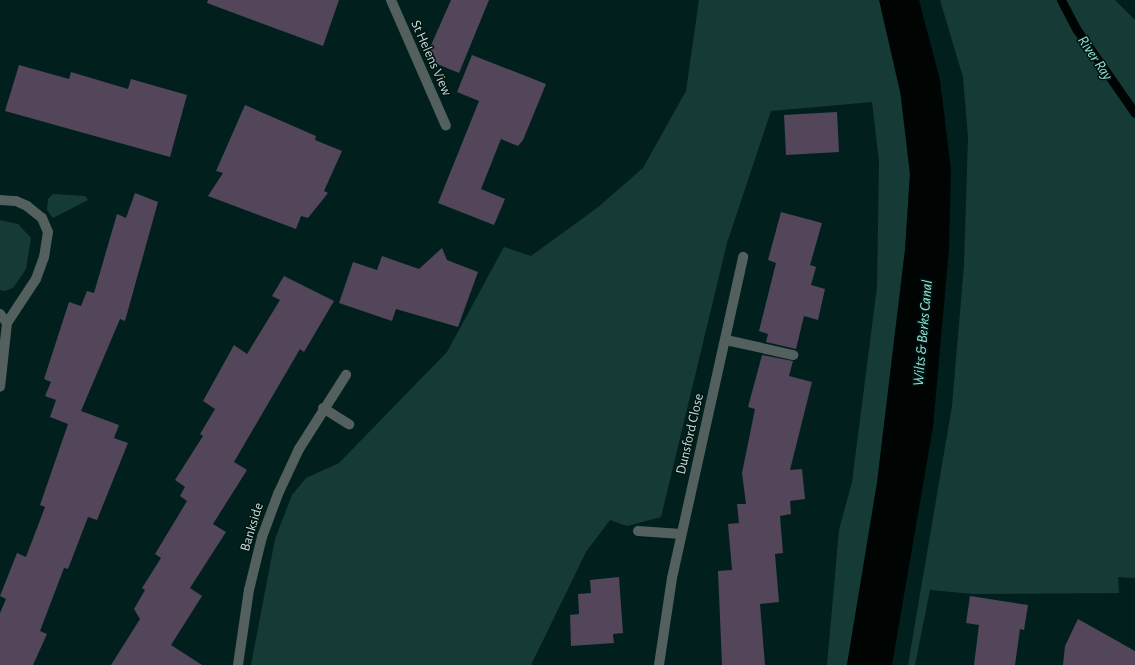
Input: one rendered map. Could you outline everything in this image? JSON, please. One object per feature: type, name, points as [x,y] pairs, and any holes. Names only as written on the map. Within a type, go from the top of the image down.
[{"type":"street","name":"St Helens View","points":[[391,0],[446,126]]},
{"type":"street","points":[[0,200],[16,201],[27,206],[42,218],[48,232],[44,257],[36,279],[7,323],[0,387]]},
{"type":"street","name":"Dunsford Close","points":[[659,665],[681,534],[744,257]]},
{"type":"street","points":[[0,314],[7,323]]},
{"type":"street","points":[[726,340],[793,355]]},
{"type":"street","name":"Bankside","points":[[238,665],[249,590],[262,537],[281,488],[323,408],[346,375]]},
{"type":"street","points":[[323,408],[349,424]]},
{"type":"street","points":[[638,531],[681,534]]},
{"type":"shaded area","points":[[699,0],[889,0],[910,174],[905,250],[877,483],[847,665],[827,665],[839,530],[852,482],[877,287],[879,161],[872,102],[771,111],[727,243],[661,517],[627,526],[610,520],[586,552],[531,665],[251,665],[275,539],[292,495],[306,478],[339,463],[447,352],[504,247],[531,256],[597,208],[643,168],[686,91]]},
{"type":"shaded area","points":[[940,0],[1115,0],[1135,20],[1135,578],[1118,577],[1119,593],[974,594],[930,590],[915,665],[908,665],[952,406],[964,265],[968,137],[963,77]]},
{"type":"shaded area","points":[[53,194],[85,196],[88,200],[53,218],[47,210],[48,199]]},
{"type":"shaded area","points":[[0,220],[18,224],[31,238],[26,269],[13,288],[5,291],[0,290]]},
{"type":"water","name":"Wilts & Berks Canal","points":[[879,0],[919,0],[940,80],[951,170],[949,249],[933,427],[892,665],[847,665],[877,483],[905,250],[910,174],[901,96]]},
{"type":"building","points":[[208,0],[339,0],[323,46],[207,3]]},
{"type":"building","points":[[451,0],[489,0],[459,73],[425,59]]},
{"type":"building","points":[[472,55],[546,84],[523,140],[518,146],[501,139],[481,189],[505,199],[494,225],[438,203],[479,101],[457,92]]},
{"type":"building","points":[[19,65],[69,79],[71,72],[128,89],[131,79],[187,95],[170,157],[5,111]]},
{"type":"building","points":[[245,105],[316,136],[315,140],[342,151],[324,191],[328,193],[308,218],[301,216],[296,229],[208,196],[223,173],[216,171]]},
{"type":"building","points":[[837,112],[839,152],[786,155],[784,115]]},
{"type":"building","points":[[135,193],[158,202],[125,321],[120,319],[81,411],[119,425],[114,438],[128,443],[97,520],[88,517],[68,569],[64,568],[40,631],[47,634],[33,665],[0,665],[0,613],[6,599],[0,596],[17,553],[26,557],[45,507],[40,505],[68,424],[50,417],[56,400],[45,396],[51,382],[44,379],[69,302],[81,306],[87,291],[94,293],[117,214],[126,218]]},
{"type":"building","points":[[781,212],[822,223],[810,265],[816,267],[811,285],[825,289],[818,320],[804,316],[796,349],[766,342],[768,334],[759,331],[776,263],[768,260]]},
{"type":"building","points":[[442,248],[447,260],[478,272],[458,327],[396,309],[392,321],[339,303],[353,262],[377,270],[382,256],[419,269]]},
{"type":"building","points":[[284,276],[334,301],[304,352],[300,349],[234,462],[247,470],[213,524],[226,532],[190,588],[202,596],[171,645],[202,665],[111,665],[140,619],[134,609],[145,590],[142,588],[161,558],[155,554],[187,501],[180,496],[185,487],[175,480],[203,436],[200,434],[215,409],[203,401],[234,345],[247,354],[280,300],[272,296]]},
{"type":"building","points":[[762,355],[793,361],[789,376],[812,382],[790,470],[802,469],[805,499],[790,501],[791,514],[780,516],[783,553],[775,554],[779,602],[760,604],[765,665],[722,665],[718,571],[732,570],[728,524],[739,523],[737,504],[746,504],[742,473],[755,409],[748,407]]},
{"type":"building","points":[[619,577],[623,633],[613,634],[614,643],[571,646],[570,615],[579,614],[578,594],[591,593],[590,580]]},
{"type":"building","points":[[970,596],[1028,605],[1024,630],[1020,629],[1015,665],[974,665],[979,625],[966,623]]},
{"type":"building","points":[[1078,619],[1135,651],[1135,665],[1063,665],[1065,646]]},
{"type":"waterway","name":"River Ray","points":[[1061,0],[1077,30],[1135,113]]}]
